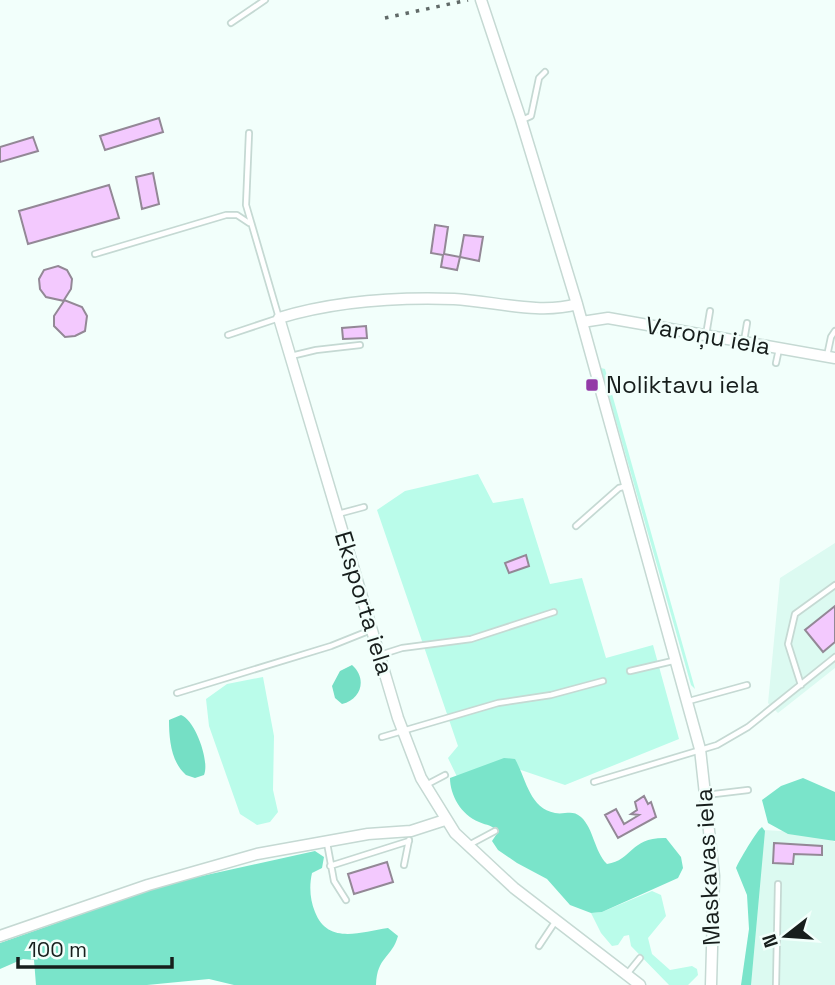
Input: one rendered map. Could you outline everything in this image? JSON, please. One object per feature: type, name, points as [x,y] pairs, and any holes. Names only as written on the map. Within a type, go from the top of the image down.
[{"type":"street","points":[[481,0],[522,120],[577,304],[689,701],[700,749]]},
{"type":"street","points":[[279,318],[324,306],[363,301],[453,299],[534,306],[577,304]]},
{"type":"street","name":"Eksporta iela","points":[[279,318],[403,731],[426,786],[445,820],[467,846],[555,921],[640,985]]},
{"type":"street","name":"Varoņu iela","points":[[582,322],[608,318],[831,357]]},
{"type":"street","name":"Maskavas iela","points":[[700,749],[714,885],[711,985]]},
{"type":"street","points":[[0,936],[257,854],[327,842],[409,836],[445,820]]},
{"type":"lane","points":[[231,23],[265,0]]},
{"type":"lane","points":[[522,120],[531,116],[539,78],[545,72]]},
{"type":"lane","name":"Eksporta iela","points":[[249,133],[246,205],[279,318]]},
{"type":"lane","points":[[95,254],[226,215],[237,215],[250,223]]},
{"type":"lane","points":[[706,336],[710,311]]},
{"type":"lane","points":[[228,335],[279,318]]},
{"type":"lane","points":[[743,342],[747,323]]},
{"type":"lane","points":[[831,357],[831,337],[835,331]]},
{"type":"lane","points":[[290,356],[360,345]]},
{"type":"lane","points":[[776,363],[779,348]]},
{"type":"lane","points":[[576,526],[619,488],[628,486]]},
{"type":"lane","points":[[337,514],[364,507]]},
{"type":"lane","points":[[801,685],[788,643],[795,614],[835,585]]},
{"type":"lane","points":[[380,655],[402,648],[471,639],[554,611]]},
{"type":"lane","points":[[177,693],[222,677],[331,646],[372,630]]},
{"type":"lane","points":[[594,782],[717,745],[748,727],[835,657]]},
{"type":"lane","points":[[630,671],[677,659]]},
{"type":"lane","points":[[382,737],[498,703],[551,695],[603,681]]},
{"type":"lane","points":[[689,701],[747,685]]},
{"type":"lane","points":[[426,786],[444,775]]},
{"type":"lane","points":[[706,795],[748,790]]},
{"type":"lane","points":[[467,846],[495,831]]},
{"type":"lane","points":[[404,865],[409,836]]},
{"type":"lane","points":[[330,866],[409,836]]},
{"type":"lane","points":[[327,842],[330,866],[340,893],[346,900]]},
{"type":"lane","points":[[776,985],[778,884]]},
{"type":"lane","points":[[539,946],[555,921]]},
{"type":"lane","points":[[626,975],[639,958]]},
{"type":"shaded area","points":[[601,368],[605,369],[695,689],[691,685]]},
{"type":"shaded area","points":[[478,474],[493,503],[523,498],[550,584],[582,578],[606,658],[653,645],[679,739],[565,785],[515,768],[461,785],[448,758],[458,746],[377,510],[405,491]]},
{"type":"shaded area","points":[[835,543],[835,668],[778,713],[768,703],[780,578]]},
{"type":"shaded area","points":[[352,665],[360,676],[360,688],[354,698],[342,704],[335,698],[332,686],[340,671]]},
{"type":"shaded area","points":[[263,677],[274,736],[273,790],[278,812],[270,822],[257,825],[240,814],[209,726],[206,699],[227,684]]},
{"type":"shaded area","points":[[181,715],[196,732],[205,760],[204,775],[195,778],[181,770],[172,750],[169,720]]},
{"type":"shaded area","points":[[504,758],[515,759],[529,791],[539,805],[555,813],[571,813],[581,817],[607,864],[616,862],[645,841],[666,838],[681,857],[683,868],[678,878],[602,912],[591,913],[570,905],[547,879],[498,850],[492,841],[498,832],[467,815],[454,798],[450,778]]},
{"type":"shaded area","points":[[803,778],[835,792],[835,841],[788,834],[768,823],[762,800],[781,786]]},
{"type":"shaded area","points":[[762,827],[765,831],[751,985],[741,985],[749,929],[747,895],[736,868]]},
{"type":"shaded area","points":[[763,830],[815,833],[835,842],[835,985],[749,985]]},
{"type":"shaded area","points":[[315,851],[324,857],[322,868],[312,873],[310,893],[321,922],[336,933],[388,928],[398,936],[379,968],[376,985],[234,985],[209,979],[147,985],[36,985],[34,960],[23,959],[0,969],[0,943],[170,883]]},
{"type":"shaded area","points":[[652,891],[661,895],[666,916],[648,938],[652,954],[670,970],[692,966],[697,969],[698,975],[688,985],[669,985],[631,946],[629,935],[624,936],[618,945],[612,946],[601,933],[591,913],[602,912]]},
{"type":"building","points":[[159,118],[163,132],[105,150],[100,136]]},
{"type":"building","points":[[33,137],[38,151],[0,162],[0,147]]},
{"type":"building","points":[[153,173],[159,204],[142,209],[136,177]]},
{"type":"building","points":[[109,185],[119,218],[28,244],[19,211]]},
{"type":"building","points":[[435,225],[448,227],[444,254],[460,257],[457,270],[441,267],[443,255],[431,253]]},
{"type":"building","points":[[464,235],[483,237],[479,261],[460,257]]},
{"type":"building","points":[[58,266],[67,270],[72,279],[71,289],[64,300],[82,307],[87,316],[85,331],[75,336],[65,337],[54,326],[54,316],[64,301],[46,297],[40,289],[39,279],[44,270]]},
{"type":"building","points":[[366,326],[367,338],[343,339],[342,328]]},
{"type":"building","points":[[526,555],[529,566],[509,573],[505,563]]},
{"type":"building","points":[[835,606],[835,642],[823,652],[805,630]]},
{"type":"building","points":[[644,796],[648,804],[651,802],[656,817],[618,838],[605,815],[616,809],[624,824],[639,815],[631,814],[637,810],[635,802]]},
{"type":"building","points":[[774,843],[822,846],[822,855],[794,854],[793,864],[773,863]]},
{"type":"building","points":[[387,862],[393,882],[354,894],[348,874]]},
{"type":"railway","points":[[385,18],[468,0]]},
{"type":"place","name":"Noliktavu iela","points":[[592,385]]}]
